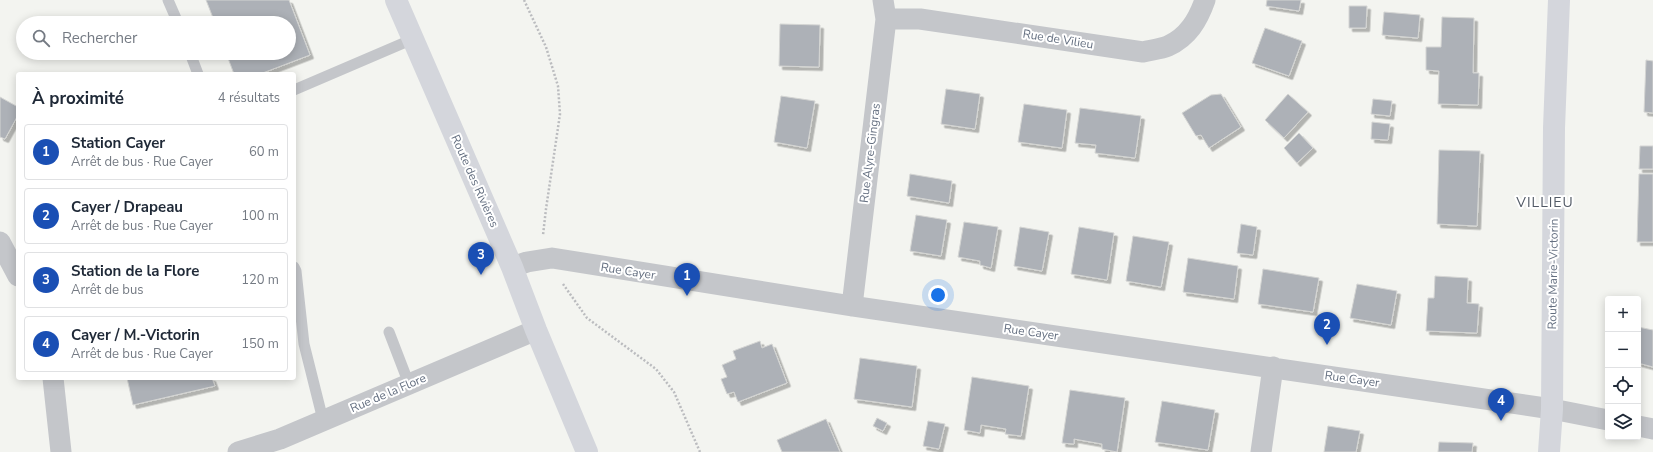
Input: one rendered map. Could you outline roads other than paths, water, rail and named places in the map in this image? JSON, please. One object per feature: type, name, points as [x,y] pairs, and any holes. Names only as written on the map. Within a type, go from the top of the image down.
[{"type":"main road","name":"Route des Rivières","points":[[396,0],[512,267],[536,330],[588,452]]},
{"type":"main road","name":"Route Marie-Victorin","points":[[1549,452],[1552,408],[1554,128],[1558,0]]},
{"type":"street","name":"Rue de Vilieu","points":[[884,10],[927,20],[1144,52],[1167,46],[1185,35],[1199,16],[1205,0]]},
{"type":"street","name":"Rue Alyre-Gingras","points":[[852,306],[884,10]]},
{"type":"street","points":[[0,242],[16,272]]},
{"type":"street","name":"Rue Cayer","points":[[512,267],[527,262],[552,258],[852,306],[1552,408],[1605,419]]},
{"type":"street","name":"Rue de la Flore","points":[[238,452],[280,439],[536,330]]},
{"type":"street","points":[[1261,452],[1273,367]]},
{"type":"street","points":[[53,380],[61,452]]},
{"type":"street","points":[[1641,427],[1653,429]]},
{"type":"lane","points":[[168,0],[175,16]]},
{"type":"lane","points":[[296,89],[413,39]]},
{"type":"lane","points":[[193,60],[197,72]]},
{"type":"lane","points":[[296,271],[304,344],[324,420]]},
{"type":"lane","points":[[389,332],[409,384]]},
{"type":"place","name":"Station de la Flore","points":[[481,275]]},
{"type":"place","name":"Station Cayer","points":[[687,296]]},
{"type":"place","name":"Cayer / Drapeau","points":[[1327,345]]},
{"type":"place","name":"Cayer / M.-Victorin","points":[[1501,421]]},
{"type":"district","name":"VILLIEU","points":[[1545,202]]}]
